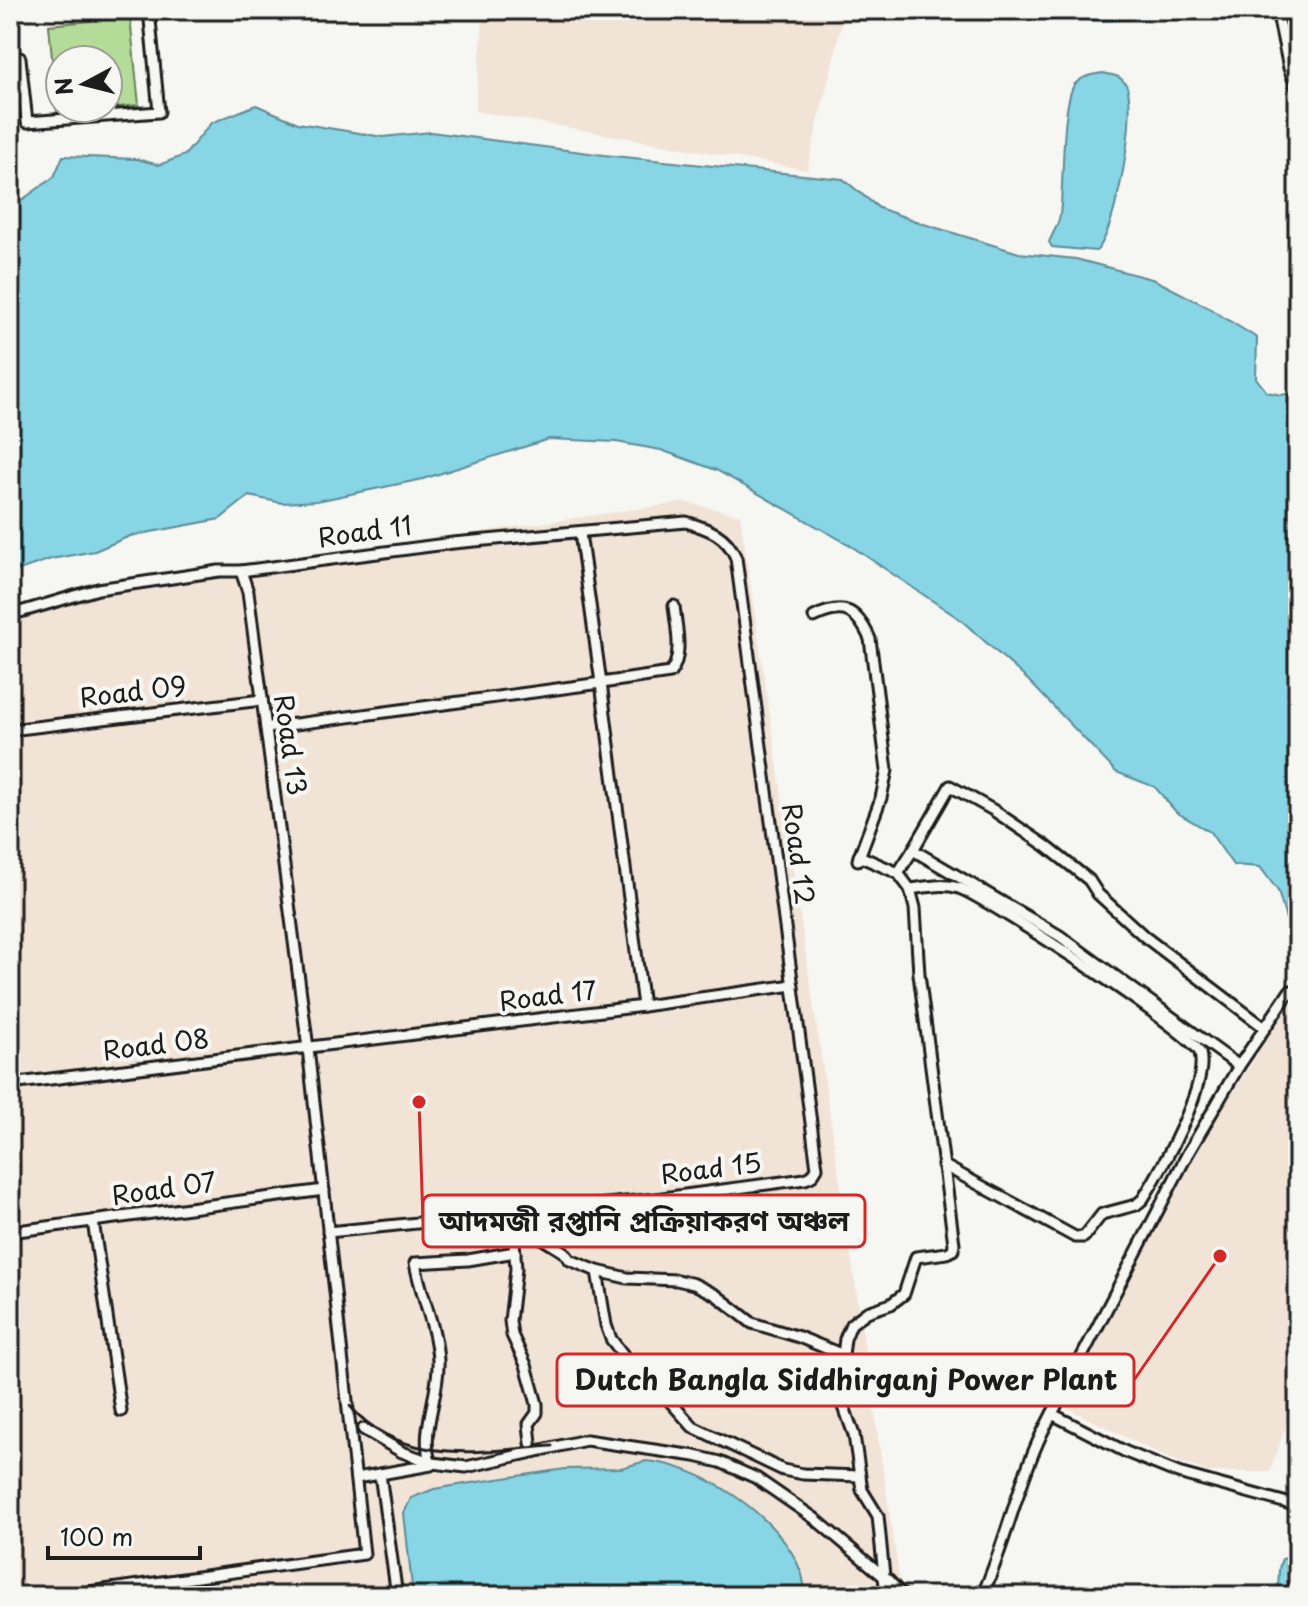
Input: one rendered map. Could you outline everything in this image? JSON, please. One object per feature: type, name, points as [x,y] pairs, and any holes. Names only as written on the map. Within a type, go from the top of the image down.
[{"type":"street","points":[[10,59],[20,58],[27,122],[159,112],[149,10]]},
{"type":"street","points":[[1277,10],[1289,68],[1298,91]]},
{"type":"street","points":[[1298,209],[1295,224],[1298,251]]},
{"type":"street","name":"Road 11","points":[[10,615],[98,589],[439,545],[686,522],[726,539]]},
{"type":"street","points":[[580,533],[643,1006]]},
{"type":"street","name":"Road 12","points":[[726,539],[736,558],[817,1168],[812,1176]]},
{"type":"street","name":"Road 13","points":[[140,1591],[364,1554],[308,1048],[248,592],[241,571]]},
{"type":"street","points":[[266,728],[670,673],[675,669],[678,648],[674,606]]},
{"type":"street","points":[[814,617],[830,609],[844,610],[855,615],[870,639],[887,770],[881,798],[858,858],[898,873],[910,889],[915,908],[919,974],[953,1250],[916,1257],[904,1294],[891,1304],[867,1312],[851,1324],[845,1339],[843,1404],[854,1435],[865,1498],[878,1516],[886,1596]]},
{"type":"street","name":"Road 09","points":[[10,730],[262,700]]},
{"type":"street","points":[[898,873],[950,786],[993,810],[1046,846],[1089,880],[1098,894],[1145,937],[1265,1028]]},
{"type":"street","points":[[913,850],[1060,936],[1239,1066]]},
{"type":"street","points":[[910,889],[950,886],[962,889],[1112,984],[1187,1038],[1199,1049],[1201,1061],[1197,1087],[1143,1199],[1136,1205],[1102,1214],[1084,1237],[1075,1237],[943,1165]]},
{"type":"street","name":"Road 17","points":[[308,1048],[793,985]]},
{"type":"street","points":[[982,1596],[1005,1538],[1028,1464],[1052,1414],[1168,1189],[1239,1066],[1290,991]]},
{"type":"street","name":"Road 08","points":[[10,1084],[308,1048]]},
{"type":"street","name":"Road 15","points":[[328,1232],[655,1199],[812,1176]]},
{"type":"street","name":"Road 07","points":[[10,1232],[324,1190]]},
{"type":"street","points":[[512,1213],[516,1269],[510,1321],[512,1335],[526,1365],[537,1404],[537,1413],[529,1424],[531,1443]]},
{"type":"street","points":[[93,1221],[121,1411]]},
{"type":"street","points":[[514,1231],[538,1236],[564,1252],[570,1260],[597,1271],[627,1278],[677,1280],[694,1284],[716,1295],[752,1323],[843,1355]]},
{"type":"street","points":[[356,1478],[431,1465],[426,1449],[438,1361],[432,1322],[415,1263],[468,1260],[515,1252]]},
{"type":"street","points":[[597,1271],[611,1339],[693,1427],[783,1470],[803,1474],[860,1476]]},
{"type":"street","points":[[1052,1414],[1126,1452],[1178,1473],[1298,1506]]},
{"type":"street","points":[[363,1429],[402,1452],[433,1463],[466,1467],[586,1440],[720,1462],[756,1478],[814,1518],[885,1577],[903,1596]]},
{"type":"street","points":[[380,1474],[397,1596]]},
{"type":"street","points":[[60,1596],[140,1591]]},
{"type":"shaded area","points":[[484,10],[825,10],[823,19],[832,21],[835,10],[845,10],[807,170],[475,111]]},
{"type":"shaded area","points":[[684,502],[740,515],[902,1596],[10,1596],[10,608],[47,596]]},
{"type":"shaded area","points":[[1290,1003],[1298,1012],[1298,1392],[1270,1472],[1208,1472],[1165,1457],[1063,1406],[1215,1120]]},
{"type":"green space","points":[[130,17],[139,105],[124,106],[124,44],[51,44],[49,25]]},
{"type":"water","points":[[1091,10],[1191,11],[1188,18],[1183,19],[1094,20]]},
{"type":"water","points":[[1103,73],[1121,78],[1129,96],[1123,169],[1111,221],[1096,251],[1052,247],[1049,242],[1060,214],[1070,93],[1081,79]]},
{"type":"water","points":[[256,105],[298,123],[383,137],[431,132],[604,155],[843,179],[879,208],[924,224],[1019,253],[1076,259],[1155,280],[1204,305],[1257,338],[1256,378],[1267,392],[1281,395],[1298,392],[1298,924],[1286,919],[1278,891],[1260,867],[1233,865],[1210,832],[1176,812],[1155,787],[1116,772],[1029,681],[961,620],[848,544],[716,470],[661,450],[616,442],[549,439],[423,479],[317,501],[282,503],[249,496],[220,519],[130,536],[95,551],[51,559],[10,573],[10,201],[19,202],[54,177],[63,156],[137,159],[159,165],[185,155],[211,123]]},
{"type":"water","points":[[646,1461],[691,1472],[715,1484],[758,1514],[777,1532],[791,1552],[802,1575],[806,1596],[413,1596],[404,1513],[411,1498],[434,1489],[471,1483],[565,1469],[621,1468]]},
{"type":"water","points":[[1298,1556],[1298,1596],[1273,1596],[1278,1587],[1282,1559]]},
{"type":"railway","points":[[350,1406],[371,1425],[394,1439],[418,1447],[471,1452],[552,1446]]},
{"type":"place","name":"আদমজী রপ্তানি প্রক্রিয়াকরণ অঞ্চল","points":[[419,1102]]},
{"type":"place","name":"Dutch Bangla Siddhirganj Power Plant","points":[[1220,1256]]}]
